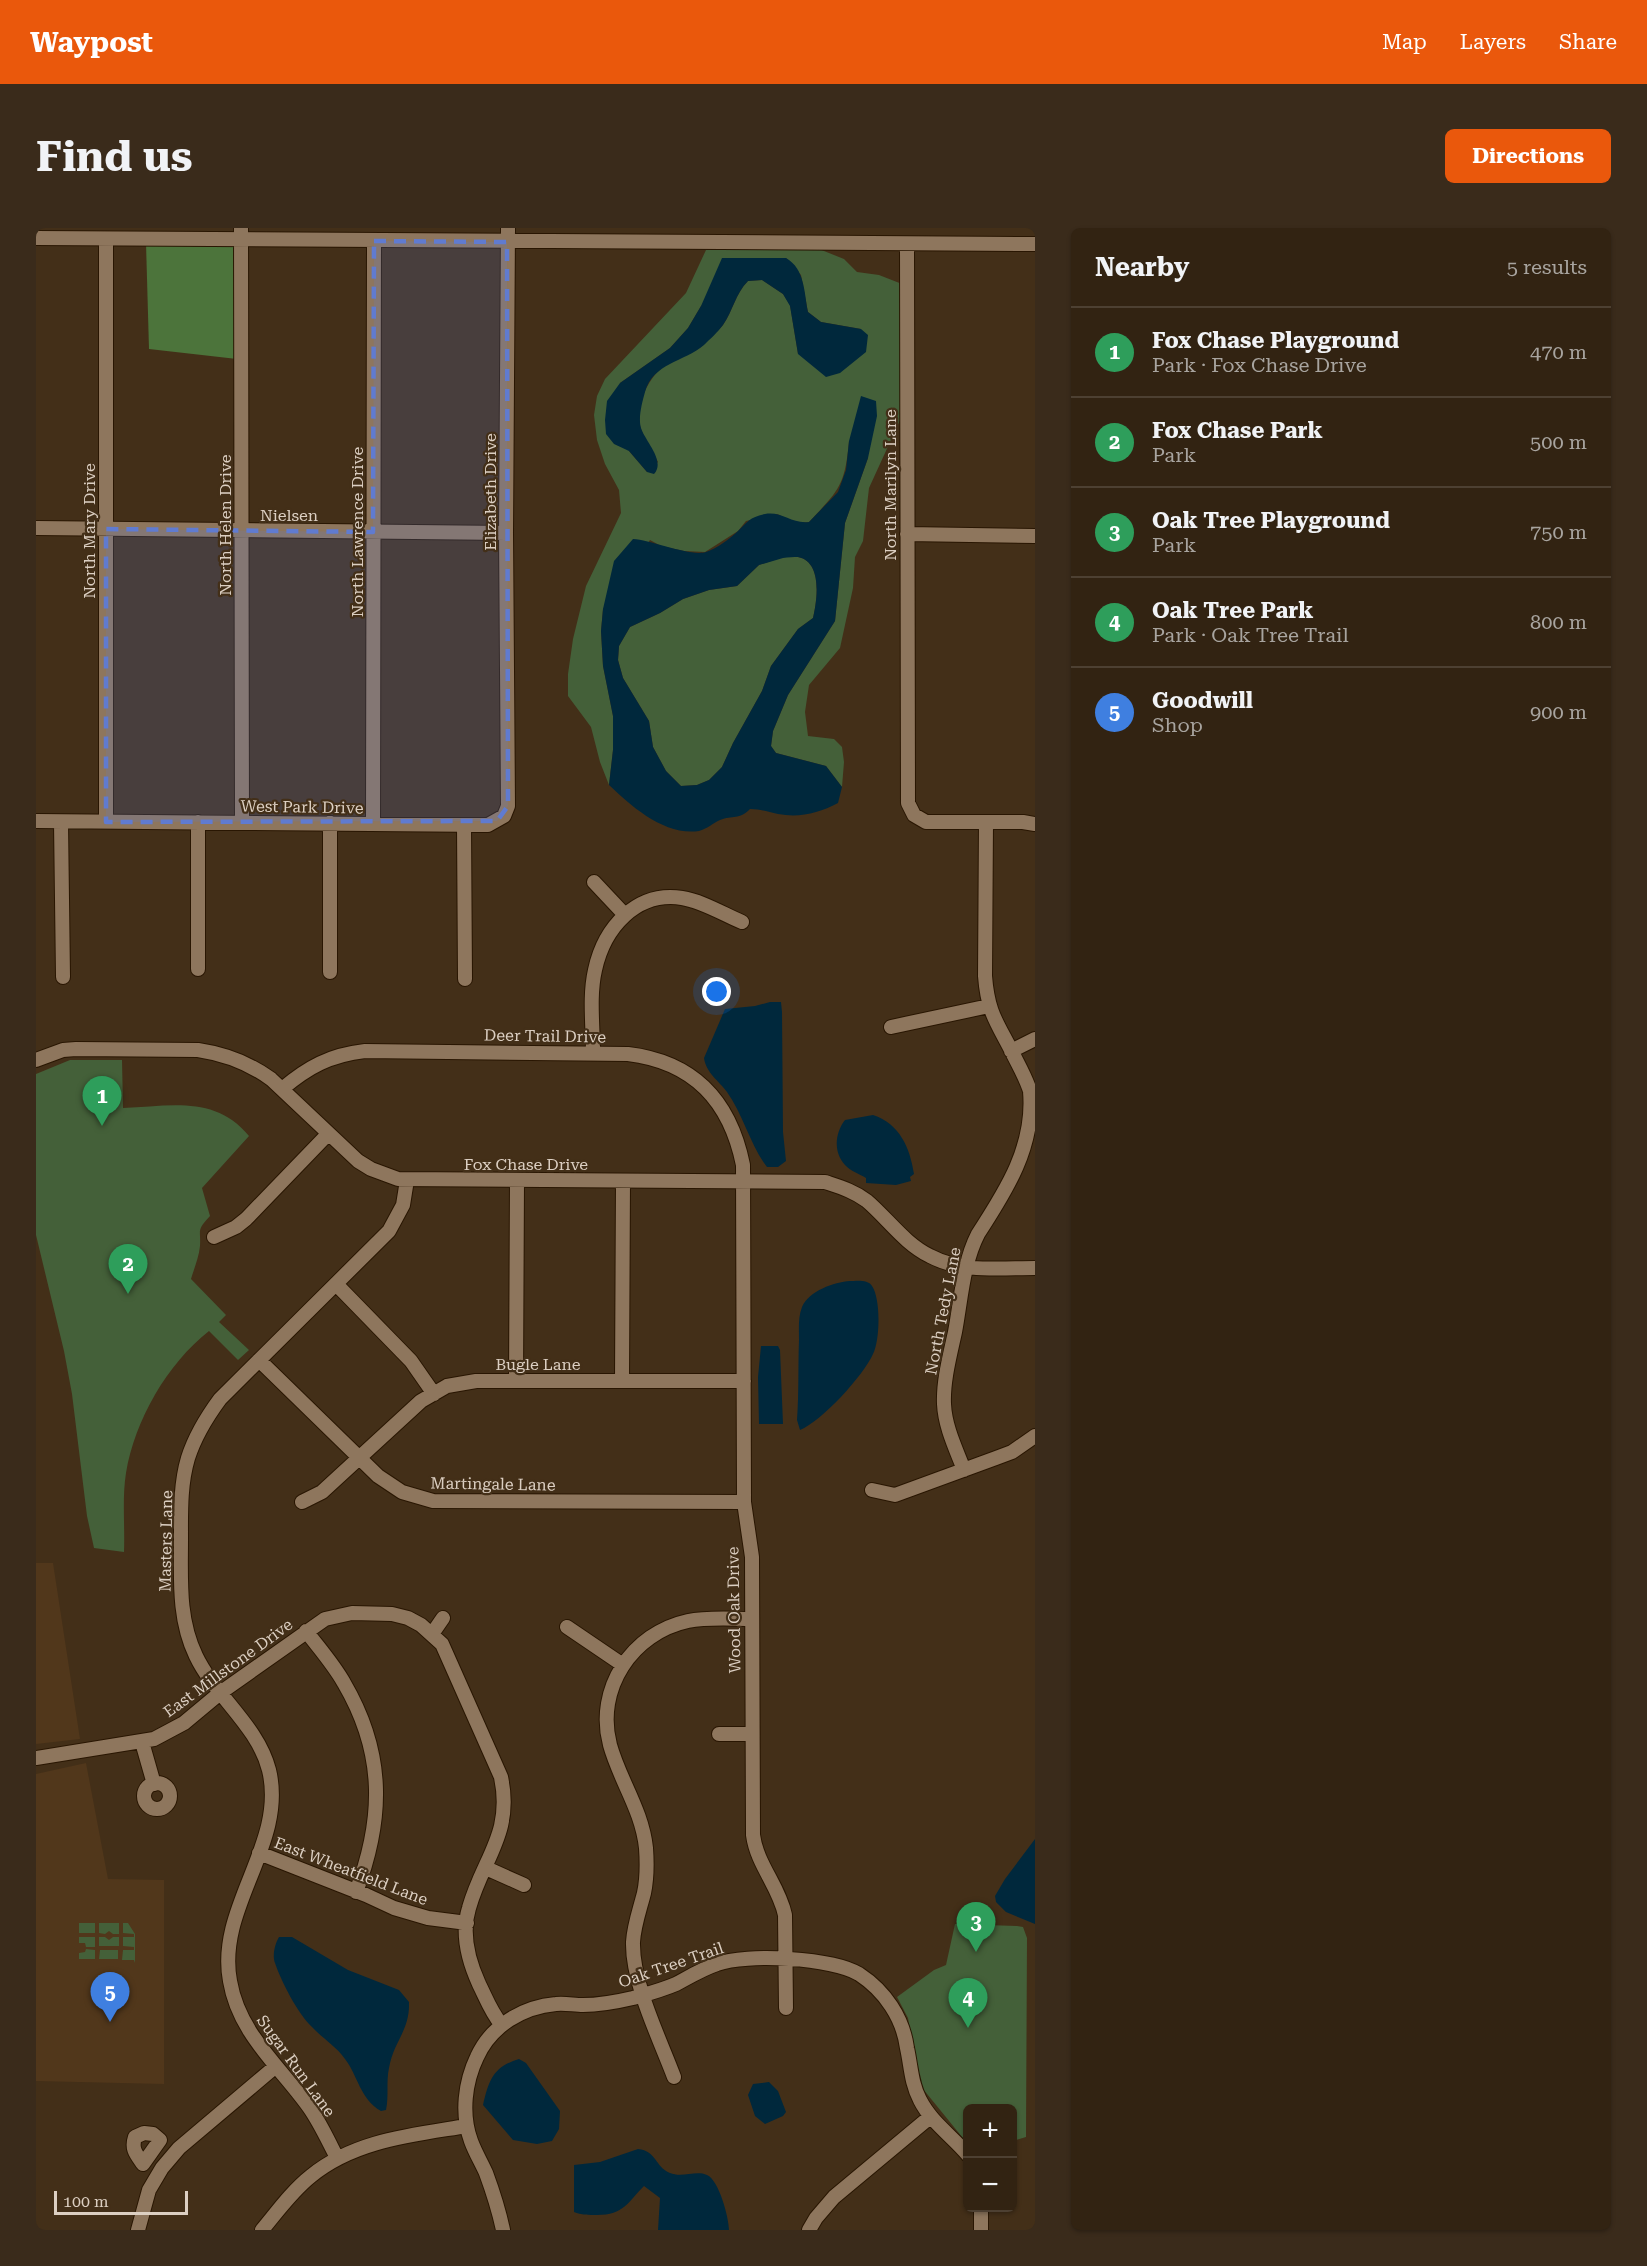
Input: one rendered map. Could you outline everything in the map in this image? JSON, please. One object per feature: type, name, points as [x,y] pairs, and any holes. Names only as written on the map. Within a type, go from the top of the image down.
[{"type":"street","points":[[771,228],[771,243]]},
{"type":"street","points":[[36,238],[106,240],[241,234],[374,241],[507,235],[771,243],[1035,244]]},
{"type":"street","name":"North Helen Drive","points":[[241,234],[242,823]]},
{"type":"street","name":"Elizabeth Drive","points":[[507,235],[508,756]]},
{"type":"street","name":"North Mary Drive","points":[[106,240],[106,822]]},
{"type":"street","name":"North Lawrence Drive","points":[[373,824],[374,241]]},
{"type":"street","name":"North Marilyn Lane","points":[[908,244],[906,795],[910,810],[926,822],[986,822]]},
{"type":"street","name":"Nielsen","points":[[36,528],[506,533]]},
{"type":"street","points":[[907,534],[1035,536]]},
{"type":"street","name":"West Park Drive","points":[[36,821],[488,825],[504,816],[508,806],[508,756]]},
{"type":"street","points":[[61,822],[63,977]]},
{"type":"street","points":[[198,822],[198,969]]},
{"type":"street","points":[[986,822],[1035,824]]},
{"type":"street","name":"North Tedy Lane","points":[[964,1470],[947,1426],[944,1403],[946,1375],[967,1267],[975,1239],[1032,1148],[1034,1122],[1033,1101],[1024,1076],[989,1006],[985,976],[986,822]]},
{"type":"street","points":[[330,823],[330,972]]},
{"type":"street","points":[[464,825],[465,979]]},
{"type":"street","points":[[594,882],[625,915]]},
{"type":"street","points":[[593,1053],[595,970],[607,938],[616,923],[625,915],[644,901],[658,897],[672,897],[691,900],[742,922]]},
{"type":"street","points":[[891,1027],[989,1006]]},
{"type":"street","points":[[1011,1051],[1035,1039]]},
{"type":"street","name":"Fox Chase Drive","points":[[36,1060],[51,1053],[76,1049],[214,1052],[249,1065],[264,1074],[348,1153],[370,1169],[398,1179],[825,1182],[849,1190],[867,1201],[908,1241],[928,1256],[942,1262],[967,1267],[1035,1268]]},
{"type":"street","name":"Deer Trail Drive","points":[[282,1089],[314,1066],[353,1053],[593,1053],[628,1054],[658,1059],[701,1085],[715,1099],[734,1128],[743,1165],[743,1181]]},
{"type":"street","points":[[214,1237],[236,1227],[246,1219],[328,1134]]},
{"type":"street","name":"Masters Lane","points":[[259,1853],[271,1810],[269,1770],[255,1740],[220,1693],[196,1655],[182,1608],[181,1502],[183,1480],[188,1459],[206,1418],[220,1399],[389,1231],[403,1205],[407,1180]]},
{"type":"street","points":[[516,1381],[517,1181]]},
{"type":"street","points":[[622,1381],[623,1181]]},
{"type":"street","name":"Wood Oak Drive","points":[[743,1181],[744,1502],[752,1557],[753,1835],[760,1862],[783,1905],[785,1915],[786,2008]]},
{"type":"street","points":[[336,1284],[411,1360],[434,1394]]},
{"type":"street","name":"Martingale Lane","points":[[259,1360],[387,1483],[402,1492],[433,1501],[744,1502]]},
{"type":"street","name":"Bugle Lane","points":[[302,1502],[322,1492],[408,1412],[447,1386],[463,1383],[516,1381],[744,1381]]},
{"type":"street","points":[[872,1490],[895,1495],[1012,1452],[1035,1436]]},
{"type":"street","name":"East Millstone Drive","points":[[36,1758],[142,1742],[168,1733],[184,1723],[220,1693],[325,1619],[338,1615],[392,1614],[408,1618],[432,1634]]},
{"type":"street","points":[[443,1618],[432,1634],[442,1644],[501,1777],[504,1800],[502,1823],[468,1910],[467,1923],[467,1946],[471,1967],[494,2016],[501,2024]]},
{"type":"street","points":[[674,2077],[635,1968],[633,1940],[645,1890],[645,1841],[634,1802],[614,1757],[608,1732],[609,1697],[617,1674],[629,1655],[645,1642],[672,1626],[704,1620],[752,1619]]},
{"type":"street","points":[[567,1627],[623,1665]]},
{"type":"street","points":[[306,1631],[343,1680],[364,1726],[374,1759],[375,1824],[367,1865],[356,1892]]},
{"type":"street","points":[[719,1734],[752,1734]]},
{"type":"street","points":[[142,1742],[154,1784]]},
{"type":"street","name":"East Wheatfield Lane","points":[[259,1853],[410,1914],[467,1923]]},
{"type":"street","name":"Sugar Run Lane","points":[[259,1853],[232,1929],[229,1979],[242,2018],[251,2036],[312,2111],[338,2158]]},
{"type":"street","points":[[486,1868],[524,1885]]},
{"type":"street","name":"Oak Tree Trail","points":[[502,2230],[498,2207],[471,2141],[465,2106],[468,2081],[477,2055],[501,2024],[531,2009],[556,2004],[608,2003],[643,1994],[674,1985],[703,1970],[730,1960],[816,1961],[857,1973],[876,1987],[889,2002],[902,2024],[911,2078],[920,2101],[930,2117],[963,2150]]},
{"type":"street","points":[[138,2230],[149,2190],[165,2164],[179,2148],[276,2066]]},
{"type":"street","points":[[809,2230],[834,2197],[930,2117]]},
{"type":"street","points":[[262,2230],[310,2176],[338,2158],[356,2149],[383,2141],[467,2127]]},
{"type":"street","points":[[151,2154],[165,2164]]},
{"type":"street","points":[[981,2212],[981,2230]]},
{"type":"highlighted area","points":[[374,241],[507,242],[508,806],[497,821],[106,822],[106,529],[373,532]]},
{"type":"shaded area","points":[[36,1563],[53,1563],[80,1739],[36,1744]]},
{"type":"shaded area","points":[[86,1763],[108,1879],[164,1880],[164,2084],[36,2081],[36,1774]]},
{"type":"green space","points":[[239,242],[237,359],[149,349],[146,243]]},
{"type":"green space","points":[[819,249],[844,259],[857,272],[879,275],[902,284],[901,418],[869,488],[863,541],[855,557],[853,588],[840,648],[809,685],[805,712],[808,736],[834,739],[842,747],[844,762],[842,787],[826,766],[776,753],[771,746],[773,731],[788,695],[835,621],[845,523],[868,458],[849,441],[845,468],[839,486],[809,522],[797,523],[777,514],[746,521],[738,531],[705,552],[684,551],[661,546],[650,540],[603,609],[601,631],[603,666],[613,716],[613,750],[609,785],[591,727],[568,696],[568,674],[573,639],[586,586],[621,513],[619,490],[605,464],[597,440],[594,415],[597,396],[605,379],[686,293],[706,250]],"holes":[[[786,258],[801,275],[808,312],[821,322],[861,329],[798,354],[790,305],[783,294],[762,280],[748,281],[740,291],[723,325],[702,346],[660,369],[644,393],[639,420],[641,429],[658,462],[647,472],[629,451],[620,383],[670,348],[688,328],[701,306]]]},
{"type":"green space","points":[[783,557],[798,557],[806,560],[815,574],[817,593],[813,618],[798,629],[771,666],[762,691],[722,767],[709,780],[697,785],[681,786],[666,771],[653,747],[649,721],[623,678],[618,660],[619,646],[630,627],[683,599],[709,590],[737,586],[759,565]]},
{"type":"green space","points":[[70,1060],[122,1060],[123,1108],[175,1105],[207,1109],[222,1114],[236,1123],[249,1136],[202,1188],[210,1216],[200,1230],[198,1259],[191,1279],[226,1315],[219,1322],[249,1350],[238,1360],[209,1331],[180,1360],[155,1394],[137,1433],[126,1473],[124,1552],[94,1548],[87,1516],[72,1394],[36,1235],[36,1074]]},
{"type":"green space","points":[[79,1923],[95,1923],[95,1933],[79,1933]]},
{"type":"green space","points":[[99,1923],[119,1923],[119,1934],[109,1931],[105,1934],[99,1933]]},
{"type":"green space","points":[[123,1923],[128,1923],[135,1934],[135,1963],[134,1960],[122,1960],[123,1950],[134,1950],[134,1947],[123,1946],[123,1937],[134,1937],[134,1934],[123,1933]]},
{"type":"green space","points":[[955,1924],[1023,1927],[1027,1938],[1026,2137],[1017,2140],[1017,2104],[963,2104],[963,2138],[923,2089],[917,2070],[908,2018],[897,1997],[934,1970],[946,1965]]},
{"type":"green space","points":[[79,1937],[95,1937],[95,1947],[86,1947],[85,1943],[79,1943]]},
{"type":"green space","points":[[99,1937],[109,1940],[119,1937],[119,1946],[99,1946]]},
{"type":"green space","points":[[86,1949],[95,1950],[95,1959],[79,1959],[79,1953],[85,1952]]},
{"type":"green space","points":[[100,1950],[118,1950],[118,1959],[99,1959]]},
{"type":"water","points":[[722,258],[786,258],[797,268],[800,275],[808,312],[821,322],[861,329],[868,335],[866,352],[840,373],[826,377],[798,354],[790,306],[783,294],[762,280],[748,281],[716,333],[696,351],[662,369],[649,382],[640,415],[640,424],[658,463],[654,474],[647,472],[629,451],[614,444],[606,434],[607,401],[620,383],[670,348],[688,328],[701,306]]},
{"type":"water","points":[[861,396],[876,401],[877,416],[868,458],[845,523],[835,621],[788,695],[773,731],[771,746],[776,753],[826,766],[842,787],[838,803],[824,810],[802,815],[786,815],[750,809],[742,815],[720,820],[699,831],[674,829],[650,818],[609,785],[613,750],[613,716],[603,666],[601,631],[603,609],[614,561],[633,539],[699,553],[719,546],[749,520],[760,515],[777,514],[797,521],[809,522],[838,492],[846,470],[849,441]],"holes":[[[798,557],[806,560],[815,574],[817,593],[813,618],[798,629],[771,666],[762,691],[722,767],[709,780],[697,785],[681,786],[666,771],[653,747],[649,721],[623,678],[618,660],[619,646],[630,627],[683,599],[709,590],[737,586],[759,565]]]},
{"type":"water","points":[[781,1002],[782,1012],[783,1132],[786,1161],[778,1167],[767,1167],[761,1159],[733,1101],[710,1072],[704,1058],[725,1009]]},
{"type":"water","points":[[873,1115],[890,1124],[902,1138],[912,1164],[914,1174],[910,1177],[911,1181],[896,1185],[866,1183],[866,1178],[850,1169],[841,1160],[837,1148],[837,1137],[845,1120]]},
{"type":"water","points":[[850,1281],[868,1282],[875,1292],[879,1320],[873,1354],[841,1397],[800,1430],[797,1420],[799,1323],[802,1307],[810,1296],[823,1288]]},
{"type":"water","points":[[761,1346],[778,1346],[780,1350],[783,1424],[759,1424],[758,1377]]},
{"type":"water","points":[[1035,1839],[1035,1924],[1006,1912],[996,1902],[995,1896]]},
{"type":"water","points":[[279,1937],[292,1937],[348,1970],[399,1990],[409,2002],[407,2021],[391,2058],[386,2110],[381,2111],[368,2100],[345,2059],[316,2031],[296,2006],[281,1979],[274,1960],[274,1950]]},
{"type":"water","points":[[519,2059],[526,2063],[560,2111],[559,2129],[552,2141],[537,2144],[513,2140],[483,2105],[490,2082],[498,2070]]},
{"type":"water","points":[[769,2082],[778,2091],[786,2112],[783,2116],[765,2124],[755,2116],[748,2095],[753,2084]]},
{"type":"water","points":[[638,2149],[653,2156],[661,2167],[670,2173],[679,2175],[698,2173],[711,2178],[722,2200],[729,2230],[658,2230],[660,2198],[644,2186],[625,2206],[613,2213],[591,2215],[574,2212],[574,2165],[600,2162]]},
{"type":"place","name":"Fox Chase Playground","points":[[102,1126]]},
{"type":"place","name":"Fox Chase Park","points":[[128,1294]]},
{"type":"place","name":"Oak Tree Playground","points":[[976,1952]]},
{"type":"place","name":"Goodwill","points":[[110,2022]]},
{"type":"place","name":"Oak Tree Park","points":[[968,2028]]}]
